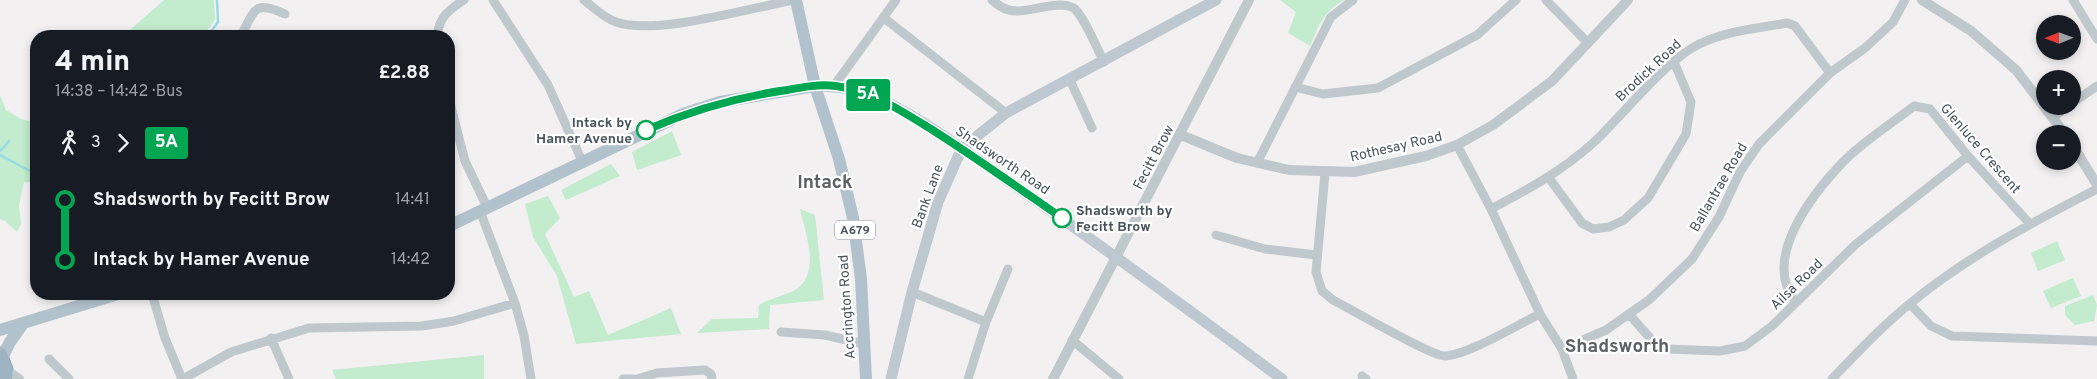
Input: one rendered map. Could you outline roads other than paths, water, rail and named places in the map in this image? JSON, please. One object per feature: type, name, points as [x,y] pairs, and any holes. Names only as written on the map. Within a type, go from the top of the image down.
[{"type":"main road","name":"Accrington Road","points":[[795,0],[815,86],[839,159],[853,218],[861,280],[866,379]]},
{"type":"main road","name":"Bank Lane","points":[[891,379],[912,292],[938,202],[962,148],[1006,113],[1104,62],[1216,0]]},
{"type":"main road","points":[[455,223],[675,117],[720,102],[815,86]]},
{"type":"main road","name":"Shadsworth Road","points":[[815,86],[834,86],[856,90],[888,103],[962,148],[1116,256],[1282,379]]},
{"type":"main road","points":[[0,330],[22,325],[99,300]]},
{"type":"main road","points":[[3,365],[10,342],[22,325]]},
{"type":"street","points":[[438,30],[439,22],[450,8],[464,0]]},
{"type":"street","points":[[493,0],[548,85],[582,161]]},
{"type":"street","points":[[584,0],[596,11],[615,22],[640,27],[691,21],[777,2],[795,0]]},
{"type":"street","points":[[834,86],[896,0]]},
{"type":"street","points":[[992,0],[1002,8],[1016,11],[1048,2],[1066,2],[1075,9],[1104,62]]},
{"type":"street","name":"Fecitt Brow","points":[[1054,379],[1072,340],[1250,0]]},
{"type":"street","points":[[1257,163],[1331,17],[1353,0]]},
{"type":"street","points":[[1295,87],[1322,94],[1378,88],[1477,35],[1516,0]]},
{"type":"street","points":[[1546,0],[1588,43]]},
{"type":"street","name":"Rothesay Road","points":[[1180,135],[1237,158],[1289,170],[1325,173],[1354,172],[1426,156],[1457,146],[1494,125],[1552,82],[1628,0]]},
{"type":"street","name":"Ballantrae Road","points":[[1562,349],[1606,330],[1649,300],[1692,259],[1718,217],[1740,172],[1759,144],[1830,73],[1865,48],[1894,22],[1905,0]]},
{"type":"street","points":[[1922,0],[1972,31],[2016,70],[2059,125]]},
{"type":"street","points":[[2072,0],[2097,39]]},
{"type":"street","points":[[244,30],[255,9],[260,6],[268,6],[285,14]]},
{"type":"street","points":[[884,18],[1006,113]]},
{"type":"street","name":"Brodick Road","points":[[1491,210],[1549,178],[1592,144],[1674,62],[1692,48],[1723,34],[1787,23],[1795,26],[1830,73]]},
{"type":"street","points":[[1549,178],[1582,223],[1593,229],[1609,227],[1624,220],[1648,198],[1686,134],[1691,102],[1674,62]]},
{"type":"street","points":[[1070,80],[1092,128]]},
{"type":"street","points":[[2081,97],[2097,86]]},
{"type":"street","name":"Glenluce Crescent","points":[[1796,302],[1788,290],[1785,276],[1789,243],[1808,202],[1845,160],[1914,106],[1930,109],[1968,156],[2030,224]]},
{"type":"street","points":[[455,122],[465,161],[484,209],[515,303],[524,336],[531,379]]},
{"type":"street","points":[[1457,146],[1491,210],[1540,314],[1562,349],[1573,379]]},
{"type":"street","name":"Ailsa Road","points":[[1629,314],[1660,347],[1730,350],[1745,346],[1762,335],[1856,244],[1968,156]]},
{"type":"street","points":[[1832,379],[1910,304],[1975,256],[2097,187],[2081,159]]},
{"type":"street","points":[[1325,173],[1316,255],[1317,279],[1326,295],[1440,355],[1446,356],[1467,350],[1540,314]]},
{"type":"street","points":[[1216,235],[1265,249],[1316,255]]},
{"type":"street","points":[[968,379],[986,322],[1008,269]]},
{"type":"street","points":[[912,292],[986,322]]},
{"type":"street","points":[[154,300],[165,338],[183,379],[231,352],[270,338],[309,328],[422,326],[454,322],[515,303]]},
{"type":"street","points":[[1910,304],[1930,326],[1952,336],[2097,341]]},
{"type":"street","points":[[781,332],[825,335],[864,344]]},
{"type":"street","points":[[270,338],[289,379]]},
{"type":"street","points":[[1072,340],[1120,379]]},
{"type":"street","points":[[49,359],[69,379]]},
{"type":"street","points":[[3,365],[19,379]]},
{"type":"street","points":[[637,379],[657,373],[705,370],[711,374],[712,379]]},
{"type":"street","points":[[623,379],[633,379]]},
{"type":"waterway","points":[[212,30],[218,22],[217,0]]},
{"type":"waterway","points":[[0,151],[9,141]]},
{"type":"waterway","points":[[0,155],[30,171]]},
{"type":"place","name":"Intack by Hamer Avenue","points":[[646,130]]},
{"type":"place","name":"Shadsworth by Fecitt Brow","points":[[1062,218]]},
{"type":"district","name":"Intack","points":[[825,181]]},
{"type":"district","name":"Shadsworth","points":[[1617,345]]}]
